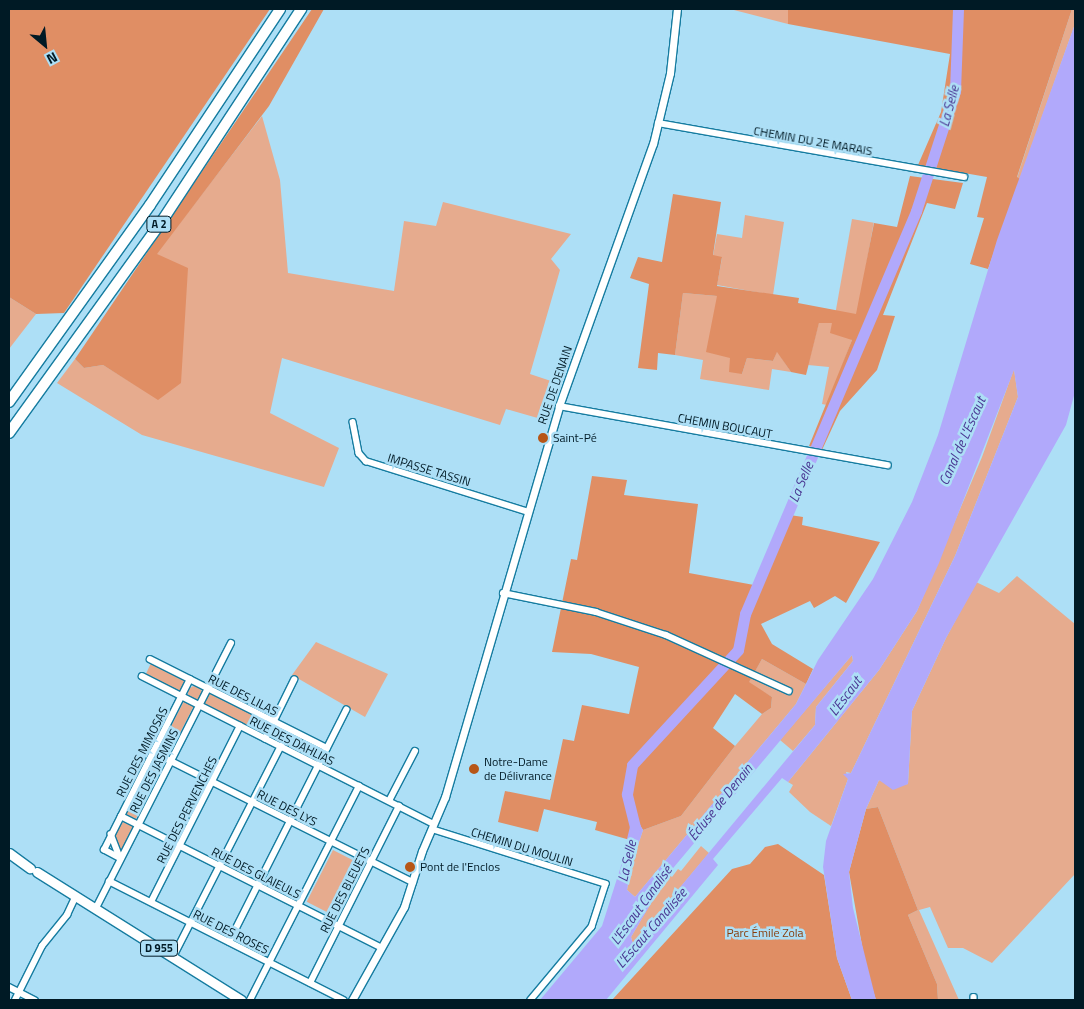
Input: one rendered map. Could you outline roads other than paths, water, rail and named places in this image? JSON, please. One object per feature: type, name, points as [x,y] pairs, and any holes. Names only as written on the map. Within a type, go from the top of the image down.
[{"type":"highway","name":"A 2","points":[[9,402],[150,205],[280,9]]},
{"type":"highway","name":"A 2","points":[[9,433],[162,221],[301,9]]},
{"type":"main road","points":[[9,852],[30,868],[9,856]]},
{"type":"main road","name":"D 955","points":[[38,872],[240,1000]]},
{"type":"street","name":"RUE DE DENAIN","points":[[352,1000],[404,907],[453,769],[526,511],[559,406],[644,173],[658,124],[671,65],[677,9]]},
{"type":"street","name":"CHEMIN DU 2E MARAIS","points":[[658,124],[964,177]]},
{"type":"street","name":"CHEMIN BOUCAUT","points":[[559,406],[888,465]]},
{"type":"street","name":"IMPASSE TASSIN","points":[[353,422],[359,453],[366,461],[526,511]]},
{"type":"street","points":[[503,593],[604,614],[673,637],[789,691]]},
{"type":"street","name":"RUE DES JASMINS","points":[[96,908],[231,642]]},
{"type":"street","name":"RUE DES LILAS","points":[[150,659],[327,748]]},
{"type":"street","name":"RUE DES DAHLIAS","points":[[142,676],[399,806],[433,827]]},
{"type":"street","name":"RUE DES MIMOSAS","points":[[121,859],[104,850],[190,679]]},
{"type":"street","points":[[265,738],[294,680]]},
{"type":"street","points":[[230,942],[346,710]]},
{"type":"street","name":"RUE DES PERVENCHES","points":[[151,902],[240,726]]},
{"type":"street","points":[[173,957],[281,746]]},
{"type":"street","points":[[389,802],[415,751]]},
{"type":"street","name":"RUE DES LYS","points":[[153,752],[413,882]]},
{"type":"street","points":[[250,1000],[359,786]]},
{"type":"street","name":"RUE DES BLEUETS","points":[[310,983],[399,806]]},
{"type":"street","name":"RUE DES GLAIEULS","points":[[120,816],[382,948]]},
{"type":"street","name":"CHEMIN DU MOULIN","points":[[433,827],[606,884],[592,927],[531,1000]]},
{"type":"street","points":[[111,834],[121,859]]},
{"type":"street","name":"RUE DES ROSES","points":[[109,882],[344,1000]]},
{"type":"street","points":[[15,1000],[42,946],[67,915],[76,896]]},
{"type":"street","points":[[9,987],[36,1000]]},
{"type":"water","points":[[1075,24],[1075,392],[1066,425],[946,638],[912,711],[908,784],[893,790],[879,780],[866,809],[849,872],[853,908],[876,1000],[852,1000],[837,958],[823,867],[826,841],[848,779],[843,774],[851,773],[955,556],[1018,397],[1014,370],[939,563],[917,611],[879,670],[788,782],[782,778],[713,859],[718,865],[606,1000],[540,1000],[602,926],[633,828],[639,823],[643,830],[631,866],[627,890],[635,897],[796,704],[818,660],[873,579],[912,502],[938,435],[997,240]],"holes":[[[852,655],[853,661],[816,707],[815,725],[633,944],[631,937],[669,873]]]},
{"type":"waterway","name":"La Selle","points":[[632,839],[635,827],[627,794],[632,765],[738,650],[745,614],[916,211],[955,91],[958,9]]},
{"type":"place","name":"Saint-Pé","points":[[543,438]]},
{"type":"place","name":"Notre-Dame de Délivrance","points":[[474,769]]},
{"type":"place","name":"Pont de l'Enclos","points":[[410,867]]},
{"type":"water label","name":"Canal de L'Escaut","points":[[962,441]]},
{"type":"water label","name":"L'Escaut","points":[[845,696]]},
{"type":"water label","name":"Écluse de Denain","points":[[720,802]]},
{"type":"water label","name":"L'Escaut Canalisé","points":[[641,905]]},
{"type":"water label","name":"L'Escaut Canalisée","points":[[651,928]]},
{"type":"park label","name":"Parc Émile Zola","points":[[765,933]]}]
